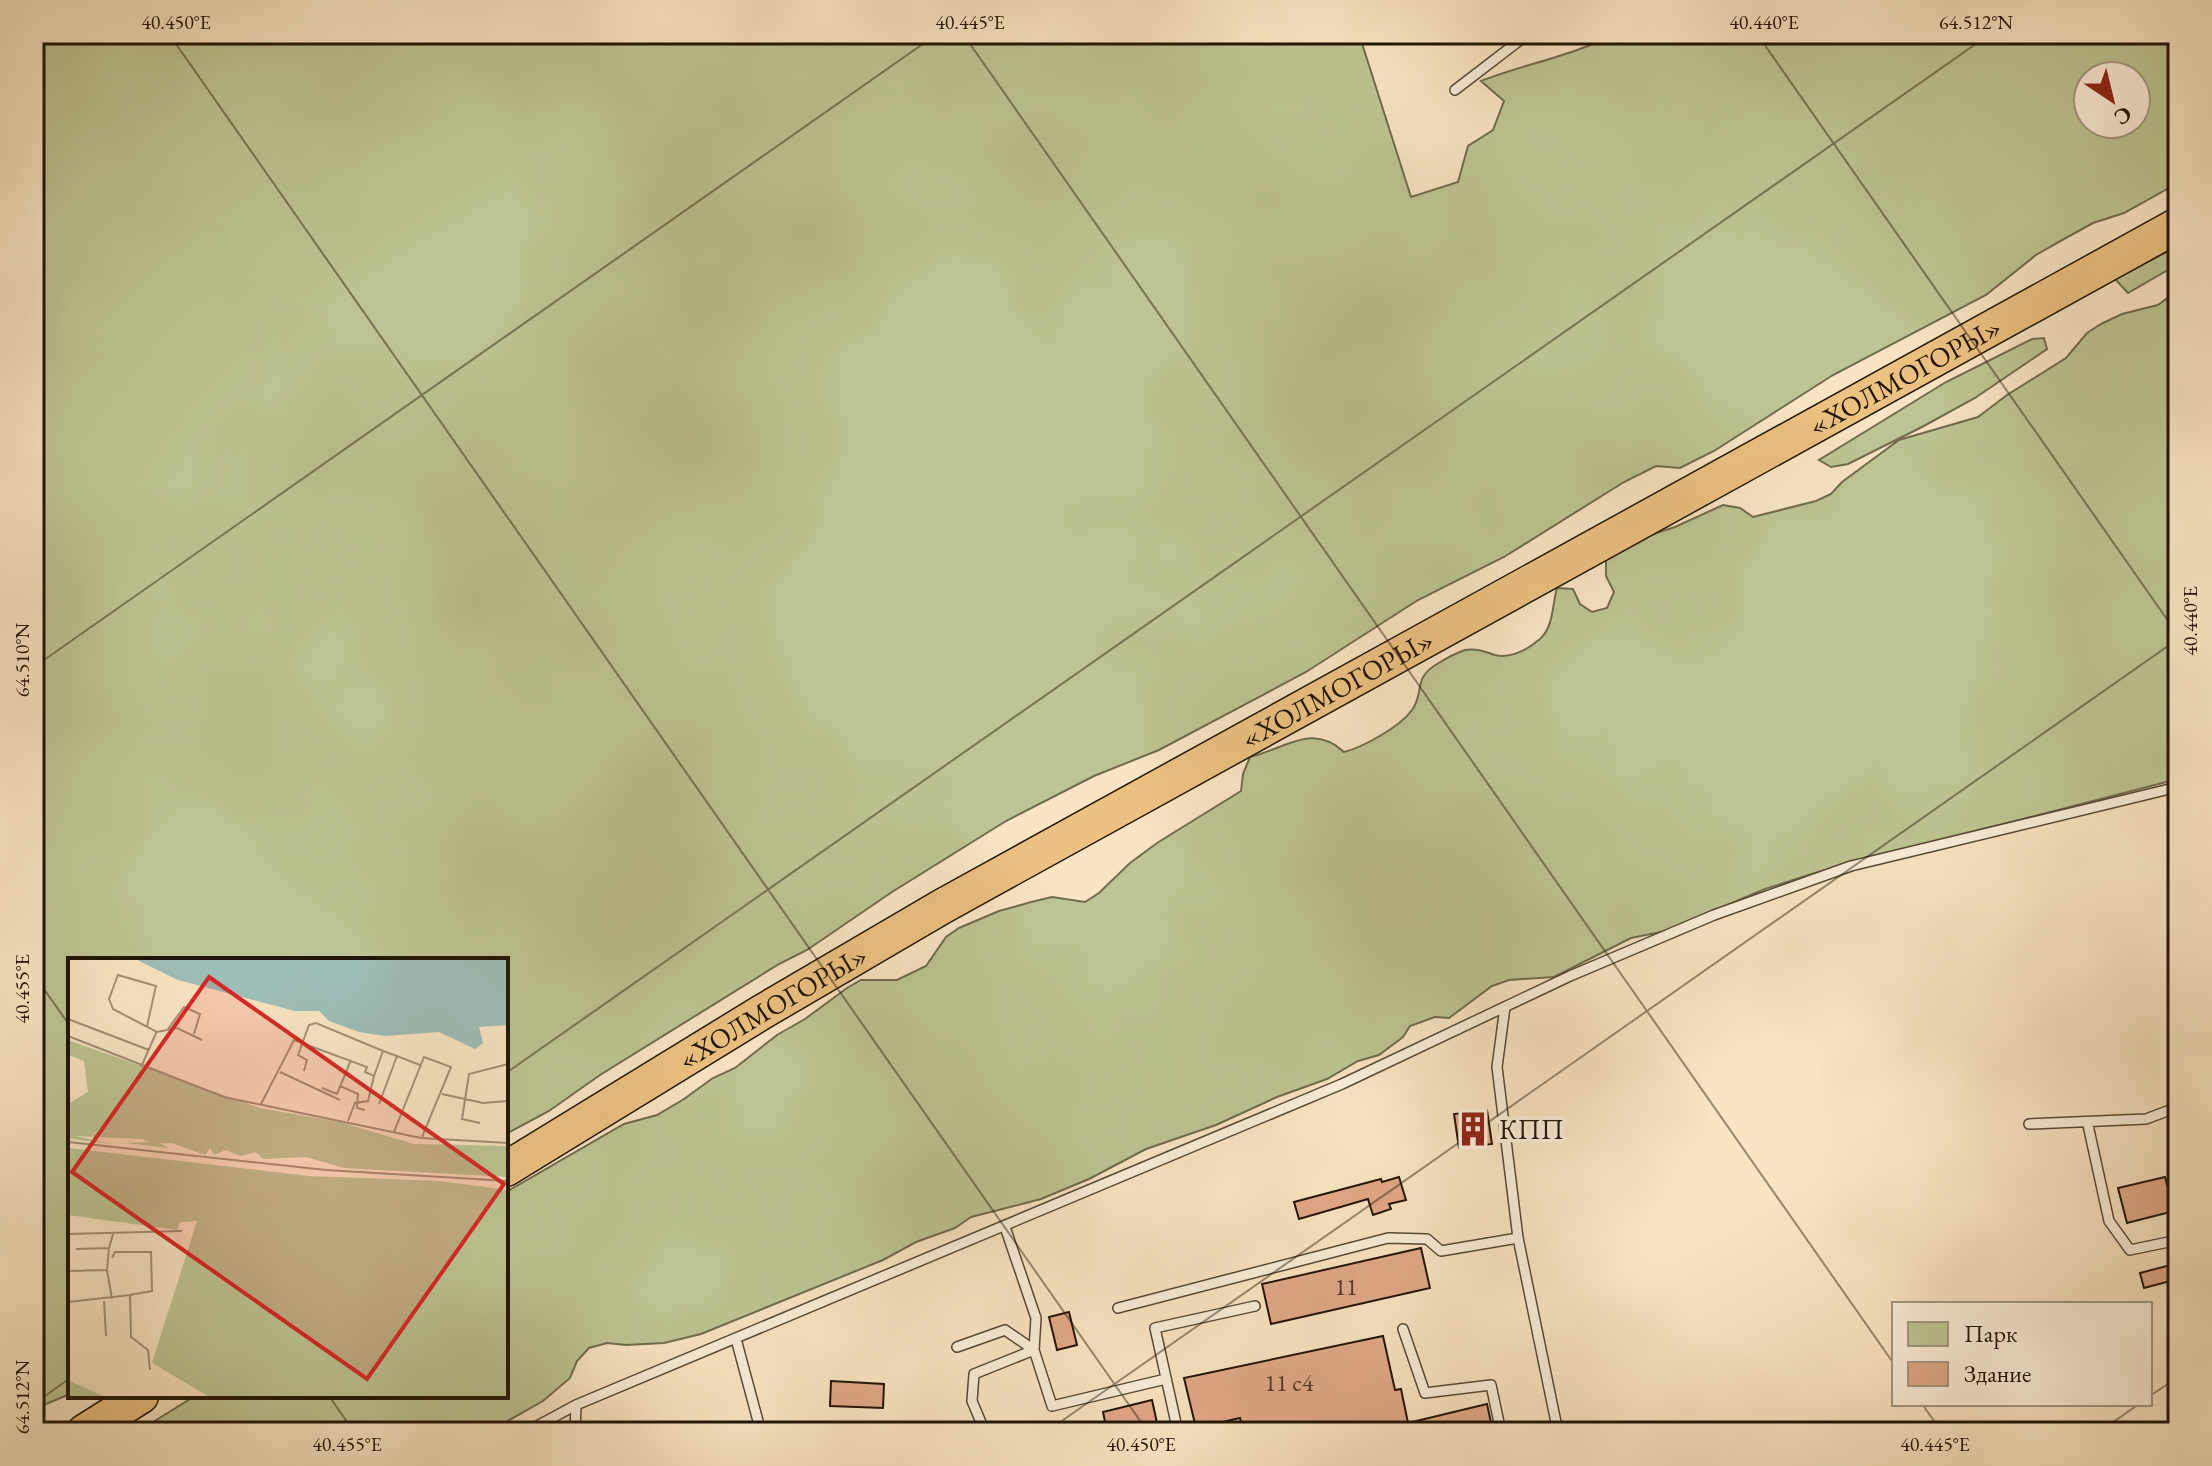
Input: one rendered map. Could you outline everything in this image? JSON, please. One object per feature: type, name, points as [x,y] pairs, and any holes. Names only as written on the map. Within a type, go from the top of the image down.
[{"type":"highway","name":"«ХОЛМОГОРЫ»","points":[[508,1168],[762,1012],[943,906],[2178,225]]},
{"type":"highway","points":[[84,1432],[138,1398]]},
{"type":"lane","points":[[1455,90],[1528,34]]},
{"type":"lane","points":[[526,1432],[576,1405],[1342,1084],[1570,976],[1714,915],[1851,866],[2178,787]]},
{"type":"lane","points":[[1505,1007],[1497,1067],[1518,1238],[1558,1432]]},
{"type":"lane","points":[[2029,1124],[2146,1119],[2178,1107]]},
{"type":"lane","points":[[2088,1125],[2109,1221],[2130,1250],[2178,1240]]},
{"type":"lane","points":[[1005,1227],[1036,1318],[1034,1350],[1052,1406],[1166,1379]]},
{"type":"lane","points":[[1118,1308],[1388,1238],[1427,1239],[1441,1251],[1518,1238]]},
{"type":"lane","points":[[1178,1432],[1155,1328],[1255,1306]]},
{"type":"lane","points":[[1403,1329],[1425,1393],[1491,1385],[1501,1432]]},
{"type":"lane","points":[[957,1347],[1005,1330],[1034,1350]]},
{"type":"lane","points":[[736,1339],[758,1421],[758,1432]]},
{"type":"lane","points":[[985,1432],[972,1401],[974,1374],[1034,1350]]},
{"type":"lane","points":[[575,1432],[576,1405]]},
{"type":"green space","points":[[34,34],[1359,34],[1411,197],[1458,182],[1468,146],[1493,130],[1504,101],[1481,81],[1582,48],[1614,34],[2178,34],[2178,183],[2124,213],[2093,223],[2036,255],[1986,295],[1833,375],[1714,451],[1680,468],[1656,466],[1624,482],[1504,557],[1418,600],[1306,672],[1159,750],[1094,776],[1006,821],[892,892],[807,950],[779,964],[600,1075],[549,1111],[508,1133],[508,958],[68,958],[68,1395],[34,1409]]},
{"type":"green space","points":[[2178,246],[2178,264],[2128,293],[2115,279]]},
{"type":"green space","points":[[2178,290],[2178,779],[1818,872],[1765,889],[1666,931],[1631,938],[1554,977],[1509,980],[1492,986],[1449,1018],[1435,1017],[1410,1026],[1403,1037],[1379,1055],[1358,1061],[1327,1079],[1277,1097],[1216,1125],[1146,1149],[1089,1179],[1041,1199],[971,1217],[955,1228],[916,1242],[883,1260],[701,1334],[664,1343],[607,1343],[589,1348],[577,1361],[570,1378],[543,1401],[488,1432],[137,1432],[192,1398],[508,1398],[508,1191],[624,1124],[657,1115],[684,1099],[713,1078],[735,1068],[777,1035],[861,980],[897,980],[926,966],[946,937],[959,928],[999,911],[1052,897],[1085,902],[1157,843],[1241,791],[1243,774],[1250,757],[1309,738],[1332,743],[1344,752],[1381,736],[1412,710],[1424,675],[1440,662],[1465,650],[1513,655],[1540,639],[1550,622],[1557,588],[1573,589],[1580,604],[1592,612],[1607,608],[1614,592],[1606,576],[1606,557],[1638,539],[1675,527],[1723,505],[1740,508],[1753,517],[1816,501],[1831,494],[1842,482],[1899,440],[1978,417],[2066,358],[2087,333],[2101,324],[2122,314],[2158,305]]},
{"type":"green space","points":[[2044,338],[2047,349],[1975,398],[1922,427],[1848,464],[1831,467],[1819,460],[1946,382],[2032,339]]},
{"type":"building","name":"КПП","points":[[1487,1110],[1492,1144],[1459,1148],[1454,1114]]},
{"type":"building","points":[[1399,1177],[1406,1200],[1389,1204],[1391,1209],[1373,1215],[1368,1199],[1299,1219],[1294,1202]]},
{"type":"building","points":[[2165,1177],[2174,1211],[2127,1223],[2118,1188]]},
{"type":"building","points":[[1421,1248],[1430,1288],[1271,1324],[1262,1284]]},
{"type":"building","points":[[2178,1263],[2178,1279],[2144,1288],[2140,1273]]},
{"type":"building","points":[[1069,1312],[1077,1345],[1057,1350],[1049,1317]]},
{"type":"building","points":[[1383,1336],[1395,1390],[1401,1389],[1408,1423],[1487,1404],[1493,1432],[1243,1432],[1240,1418],[1196,1428],[1184,1378]]},
{"type":"building","points":[[831,1381],[884,1384],[883,1408],[830,1406]]},
{"type":"building","points":[[1152,1400],[1159,1432],[1107,1432],[1103,1412]]},
{"type":"place","name":"КПП","points":[[1473,1129]]}]
